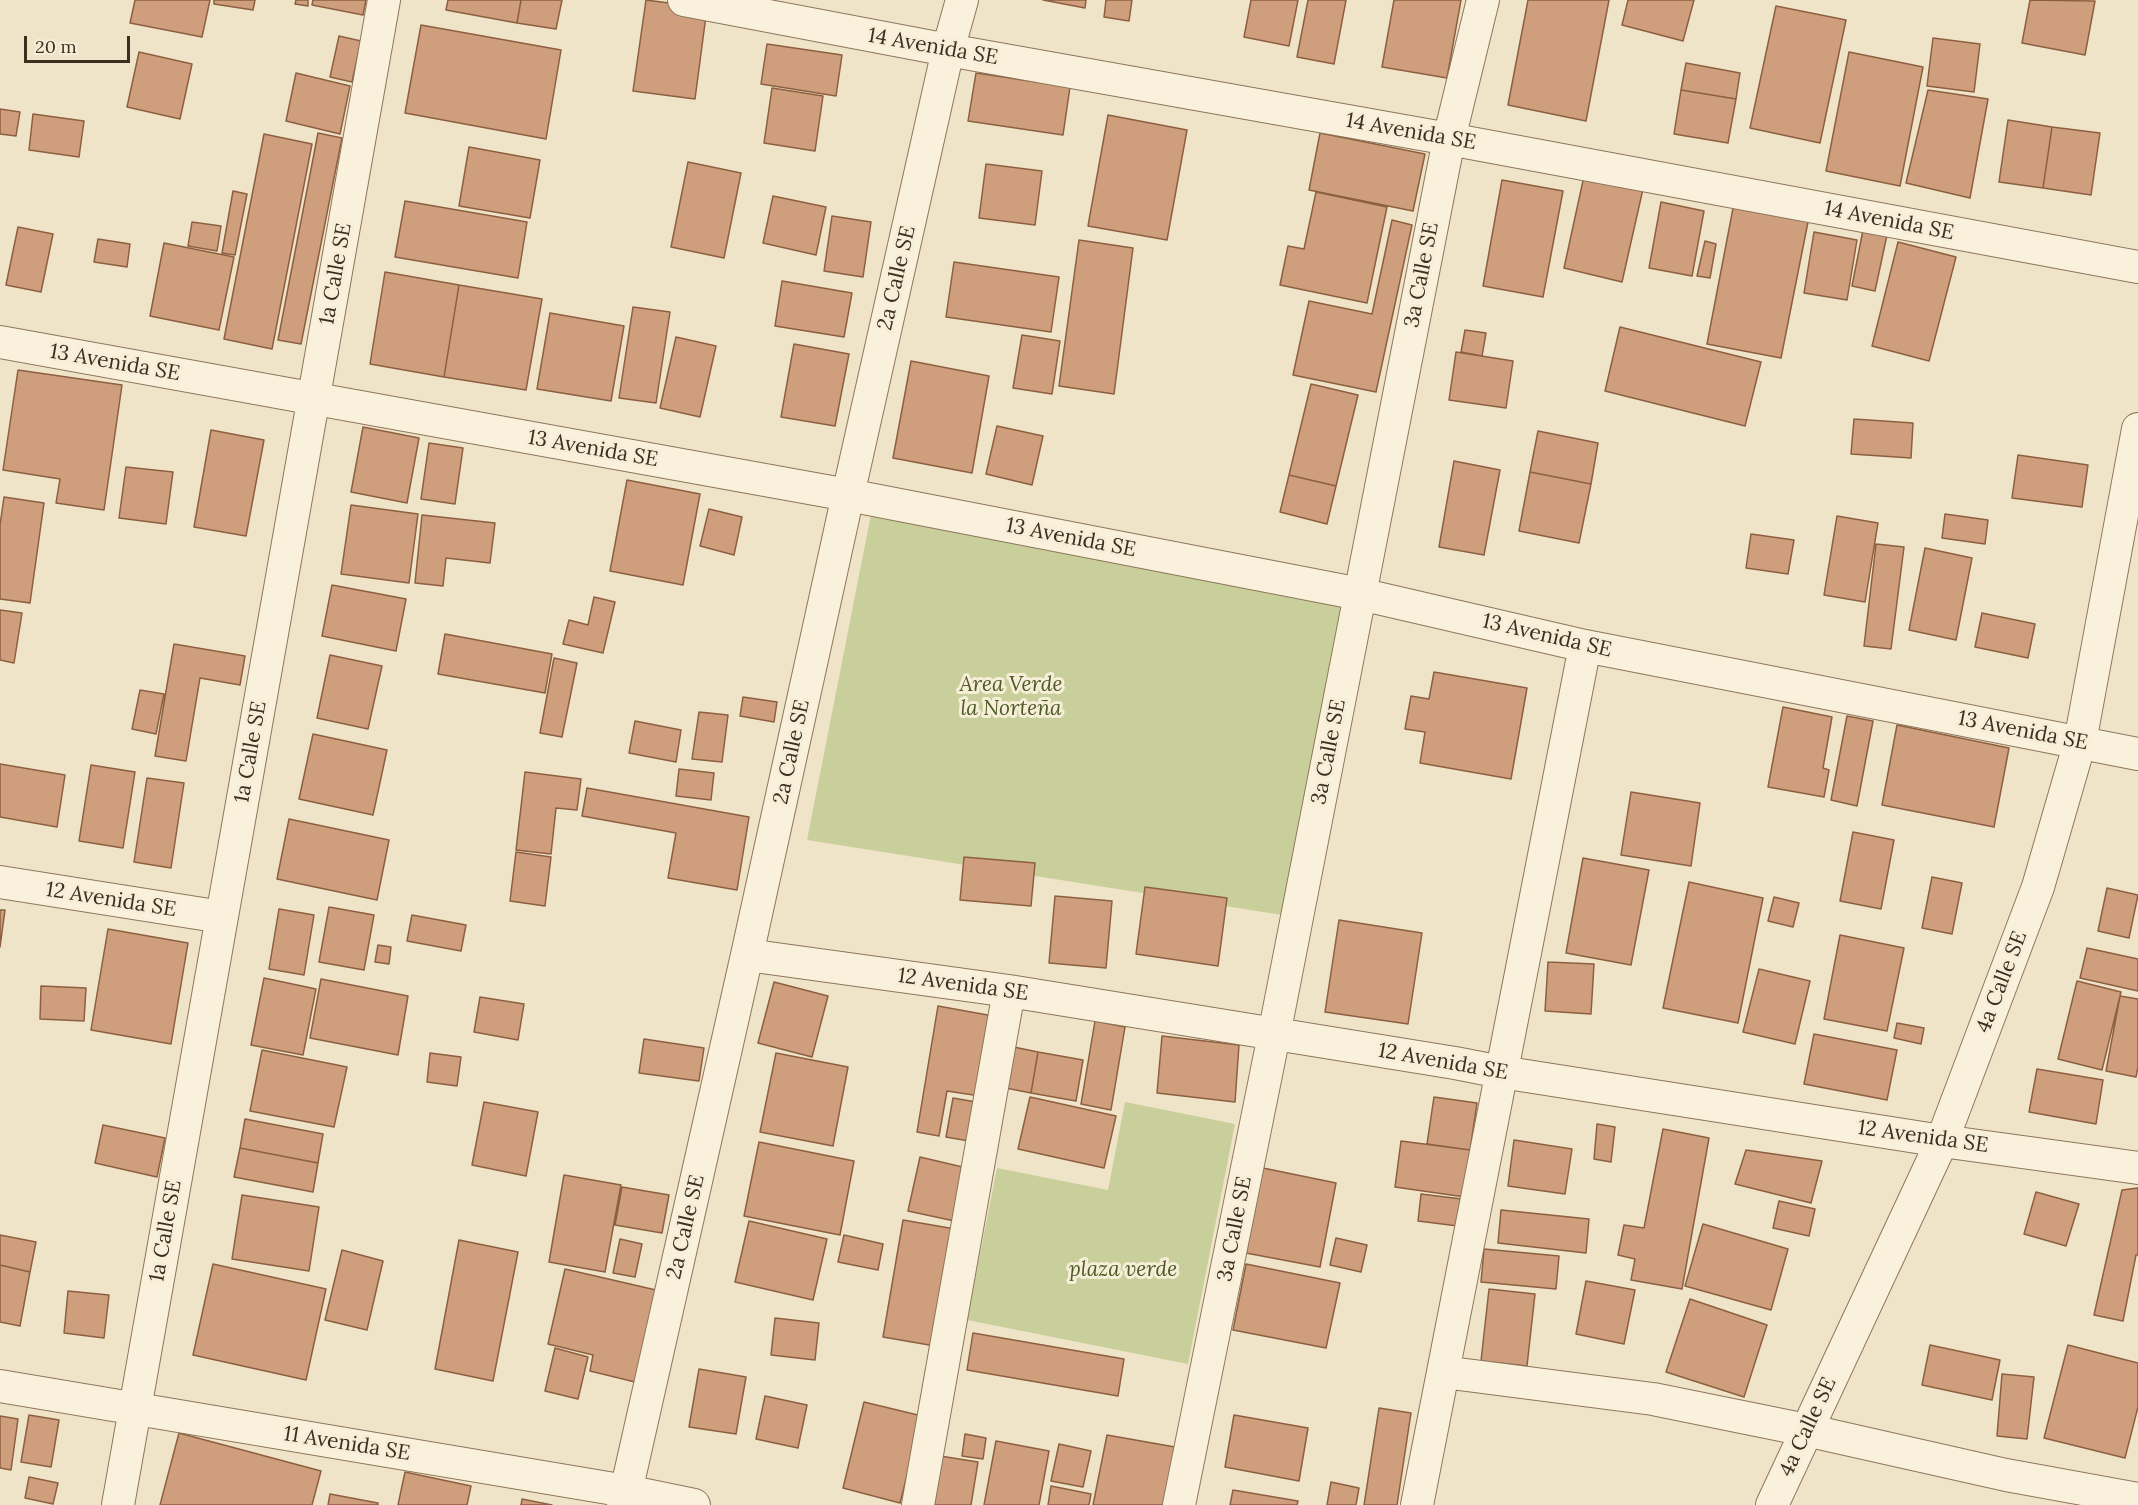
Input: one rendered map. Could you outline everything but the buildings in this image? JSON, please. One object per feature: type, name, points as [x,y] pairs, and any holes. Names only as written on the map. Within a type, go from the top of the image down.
[{"type":"street","name":"1a Calle SE","points":[[118,1505],[384,0]]},
{"type":"street","name":"14 Avenida SE","points":[[684,0],[948,51],[1449,139],[2138,267]]},
{"type":"street","name":"2a Calle SE","points":[[625,1498],[848,495],[948,51],[962,0]]},
{"type":"street","name":"3a Calle SE","points":[[1179,1505],[1274,1035],[1449,139],[1483,0]]},
{"type":"street","name":"13 Avenida SE","points":[[0,342],[848,495],[1360,594],[1585,646],[2138,754]]},
{"type":"street","name":"4a Calle SE","points":[[1772,1505],[1942,1141],[2038,887],[2080,742],[2138,429]]},
{"type":"street","points":[[1417,1505],[1585,646]]},
{"type":"street","name":"12 Avenida SE","points":[[0,882],[222,917]]},
{"type":"street","name":"12 Avenida SE","points":[[747,955],[1009,991],[1942,1141],[2138,1168]]},
{"type":"street","points":[[918,1505],[1009,991]]},
{"type":"street","points":[[1443,1372],[1653,1399],[1806,1430],[2006,1475],[2138,1499]]},
{"type":"street","name":"11 Avenida SE","points":[[0,1386],[625,1498],[694,1505]]},
{"type":"green space","name":"Area Verde la Norteña","points":[[875,494],[1355,589],[1282,915],[807,840]]},
{"type":"green space","name":"plaza verde","points":[[1125,1102],[1235,1124],[1188,1364],[967,1320],[997,1168],[1108,1190]]}]
